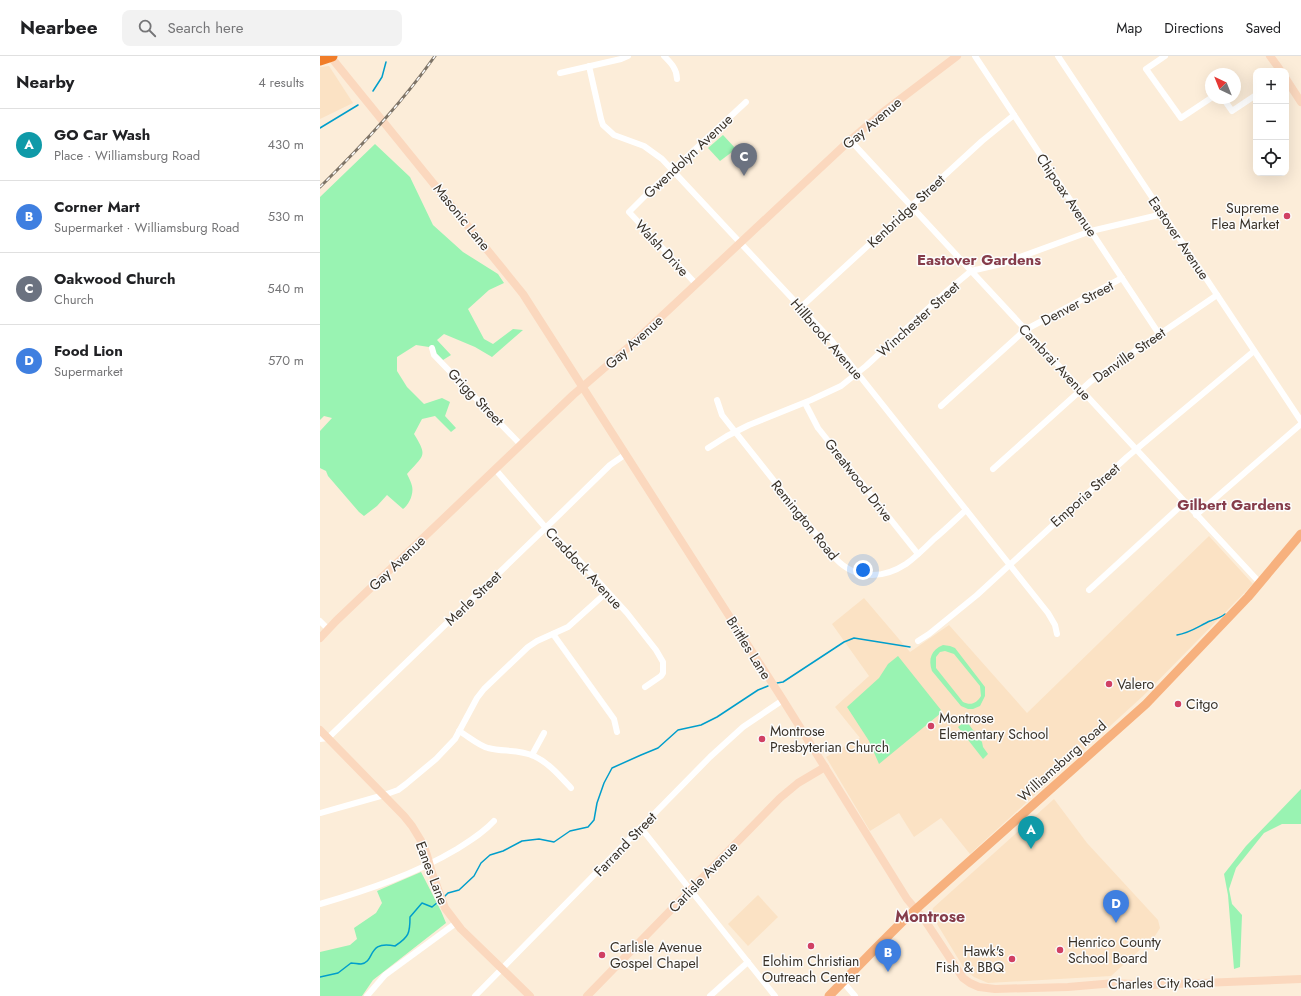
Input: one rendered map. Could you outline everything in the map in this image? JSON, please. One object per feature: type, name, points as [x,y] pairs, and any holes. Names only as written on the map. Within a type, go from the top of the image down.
[{"type":"highway","points":[[320,60],[331,56]]},
{"type":"main road","name":"Williamsburg Road","points":[[829,996],[883,940],[1126,723],[1166,684],[1260,583],[1301,534]]},
{"type":"street","name":"Masonic Lane","points":[[331,56],[523,294],[583,387]]},
{"type":"street","points":[[560,73],[621,59],[628,56]]},
{"type":"street","points":[[664,56],[672,64],[677,74],[677,79]]},
{"type":"street","name":"Gay Avenue","points":[[320,638],[521,445],[850,140],[876,118],[957,56]]},
{"type":"street","name":"Chipoax Avenue","points":[[975,56],[1159,334]]},
{"type":"street","name":"Eastover Avenue","points":[[1058,56],[1301,421]]},
{"type":"street","points":[[1165,56],[1146,69],[1181,118],[1205,102]]},
{"type":"street","points":[[1270,56],[1279,68]]},
{"type":"street","name":"Hillbrook Avenue","points":[[589,66],[603,124],[614,135],[621,139],[637,143],[651,150],[672,170],[832,341],[1048,613],[1055,625],[1057,634]]},
{"type":"street","points":[[1289,84],[1301,102]]},
{"type":"street","points":[[1227,104],[1232,111],[1253,97]]},
{"type":"street","name":"Gwendolyn Avenue","points":[[630,211],[746,102]]},
{"type":"street","name":"Kenbridge Street","points":[[800,308],[982,140],[1014,115]]},
{"type":"street","name":"Cambrai Avenue","points":[[850,140],[1136,449],[1184,503],[1260,583]]},
{"type":"street","name":"Walsh Drive","points":[[630,211],[631,215],[696,284]]},
{"type":"street","name":"Winchester Street","points":[[708,448],[735,432],[835,389],[858,373],[947,291],[972,271],[1001,264],[1091,231],[1163,214]]},
{"type":"street","name":"Denver Street","points":[[941,406],[1025,330],[1122,278]]},
{"type":"street","name":"Danville Street","points":[[993,469],[1080,390],[1216,295]]},
{"type":"street","name":"Grigg Street","points":[[432,348],[434,355],[521,445]]},
{"type":"street","name":"Emporia Street","points":[[918,641],[958,611],[1136,449],[1254,351]]},
{"type":"street","name":"Brittles Lane","points":[[583,387],[783,700],[907,899],[916,910]]},
{"type":"street","name":"Remington Road","points":[[717,400],[722,416],[836,560],[850,571],[865,575],[880,574],[895,570],[906,564],[918,554],[966,510]]},
{"type":"street","name":"Greatwood Drive","points":[[805,402],[818,428],[918,554]]},
{"type":"street","points":[[1196,515],[1301,424]]},
{"type":"street","name":"Merle Street","points":[[324,738],[546,528],[610,465],[626,454]]},
{"type":"street","name":"Craddock Avenue","points":[[496,469],[546,528],[577,558],[635,622],[656,650],[663,662],[664,671],[661,676],[645,687]]},
{"type":"street","points":[[1089,590],[1184,503]]},
{"type":"street","points":[[320,813],[398,790],[436,759],[455,739],[472,706],[484,689],[528,647],[537,641],[568,627],[607,592]]},
{"type":"street","points":[[320,621],[328,629]]},
{"type":"street","points":[[553,634],[614,719],[617,732]]},
{"type":"street","name":"Farrand Street","points":[[475,996],[736,733],[753,719],[783,700]]},
{"type":"street","name":"Eanes Lane","points":[[320,730],[324,738],[404,816],[419,837],[427,855],[429,865],[445,908],[456,922],[530,996]]},
{"type":"street","points":[[459,731],[486,748],[516,751],[532,755],[544,762],[571,788]]},
{"type":"street","points":[[532,755],[544,733]]},
{"type":"street","name":"Carlisle Avenue","points":[[587,996],[780,798],[798,783],[825,767]]},
{"type":"street","points":[[320,904],[376,887],[429,865],[477,836],[494,821]]},
{"type":"street","points":[[641,828],[775,996]]},
{"type":"street","name":"Charles City Road","points":[[916,910],[924,919],[961,976],[970,983],[985,988],[1068,987],[1115,983],[1151,984],[1301,979]]},
{"type":"street","points":[[368,996],[385,975],[456,922]]},
{"type":"street","points":[[710,996],[748,962]]},
{"type":"street","points":[[843,982],[855,996]]},
{"type":"shaded area","points":[[329,66],[353,103],[320,119],[320,67]]},
{"type":"shaded area","points":[[1209,536],[1253,584],[1143,696],[970,854],[941,818],[914,837],[899,813],[870,831],[826,757],[860,738],[835,707],[869,676],[832,624],[864,598],[910,652],[949,625],[1027,713]]},
{"type":"shaded area","points":[[1054,799],[1087,843],[1158,920],[1160,928],[1155,936],[1111,976],[988,983],[974,977],[965,970],[931,914],[933,908]]},
{"type":"shaded area","points":[[758,895],[778,917],[748,946],[728,924]]},
{"type":"green space","points":[[723,135],[736,149],[720,161],[708,148]]},
{"type":"green space","points":[[375,144],[410,177],[433,225],[463,252],[498,274],[504,283],[489,290],[468,309],[484,339],[493,344],[513,329],[523,330],[492,357],[475,347],[444,334],[437,340],[451,355],[443,360],[429,347],[416,345],[397,357],[397,371],[407,387],[424,404],[442,398],[450,402],[445,416],[456,428],[451,432],[435,416],[422,419],[414,434],[421,447],[422,455],[407,474],[412,489],[412,496],[409,502],[403,509],[387,495],[377,506],[364,516],[328,476],[326,471],[320,468],[320,431],[332,418],[324,416],[320,420],[320,197]]},
{"type":"green space","points":[[943,645],[955,648],[985,687],[985,696],[980,706],[973,709],[968,709],[961,706],[932,671],[930,663],[932,655],[933,652]],"holes":[[[945,651],[954,654],[980,686],[981,696],[974,703],[969,704],[963,702],[936,668],[936,657],[940,652]]]},
{"type":"green space","points":[[898,656],[941,710],[941,713],[879,764],[869,741],[847,707],[879,678],[888,664]]},
{"type":"green space","points":[[967,722],[982,742],[983,747],[988,754],[983,759],[958,727]]},
{"type":"green space","points":[[1301,789],[1301,824],[1282,824],[1264,833],[1236,868],[1229,889],[1232,904],[1242,915],[1240,967],[1234,969],[1228,895],[1224,874],[1246,846]]},
{"type":"green space","points":[[421,872],[446,923],[373,980],[362,996],[320,996],[320,952],[350,945],[357,939],[354,928],[376,913],[382,903],[377,891]]},
{"type":"waterway","points":[[373,91],[382,77],[386,62]]},
{"type":"waterway","points":[[320,128],[358,105]]},
{"type":"waterway","points":[[1177,635],[1190,631],[1225,614]]},
{"type":"waterway","points":[[777,683],[783,682],[844,642],[854,638],[910,647]]},
{"type":"waterway","points":[[445,896],[448,893],[459,890],[474,876],[481,863],[490,855],[503,851],[522,841],[539,839],[554,842],[570,831],[588,827],[594,820],[597,803],[604,783],[612,768],[658,748],[678,730],[701,725],[717,717],[758,690],[768,686]]},
{"type":"waterway","points":[[320,977],[338,973],[351,963],[361,964],[366,962],[369,960],[375,949],[380,946],[395,946],[408,934],[410,917],[422,903],[432,907],[438,902]]},
{"type":"railway","points":[[320,187],[351,156],[409,91],[435,56]]},
{"type":"place","name":"Oakwood Church","points":[[744,176]]},
{"type":"place","name":"Supreme Flea Market","points":[[1287,216]]},
{"type":"place","name":"Valero","points":[[1109,684]]},
{"type":"place","name":"Citgo","points":[[1178,704]]},
{"type":"place","name":"Montrose Elementary School","points":[[931,726]]},
{"type":"place","name":"Montrose Presbyterian Church","points":[[762,739]]},
{"type":"place","name":"GO Car Wash","points":[[1031,849]]},
{"type":"place","name":"Food Lion","points":[[1116,923]]},
{"type":"place","name":"Elohim Christian Outreach Center","points":[[811,946]]},
{"type":"place","name":"Henrico County School Board","points":[[1060,950]]},
{"type":"place","name":"Carlisle Avenue Gospel Chapel","points":[[602,955]]},
{"type":"place","name":"Hawk's Fish & BBQ","points":[[1012,959]]},
{"type":"place","name":"Corner Mart","points":[[888,972]]},
{"type":"district","name":"Eastover Gardens","points":[[979,260]]},
{"type":"district","name":"Gilbert Gardens","points":[[1234,505]]},
{"type":"district","name":"Montrose","points":[[930,916]]}]
